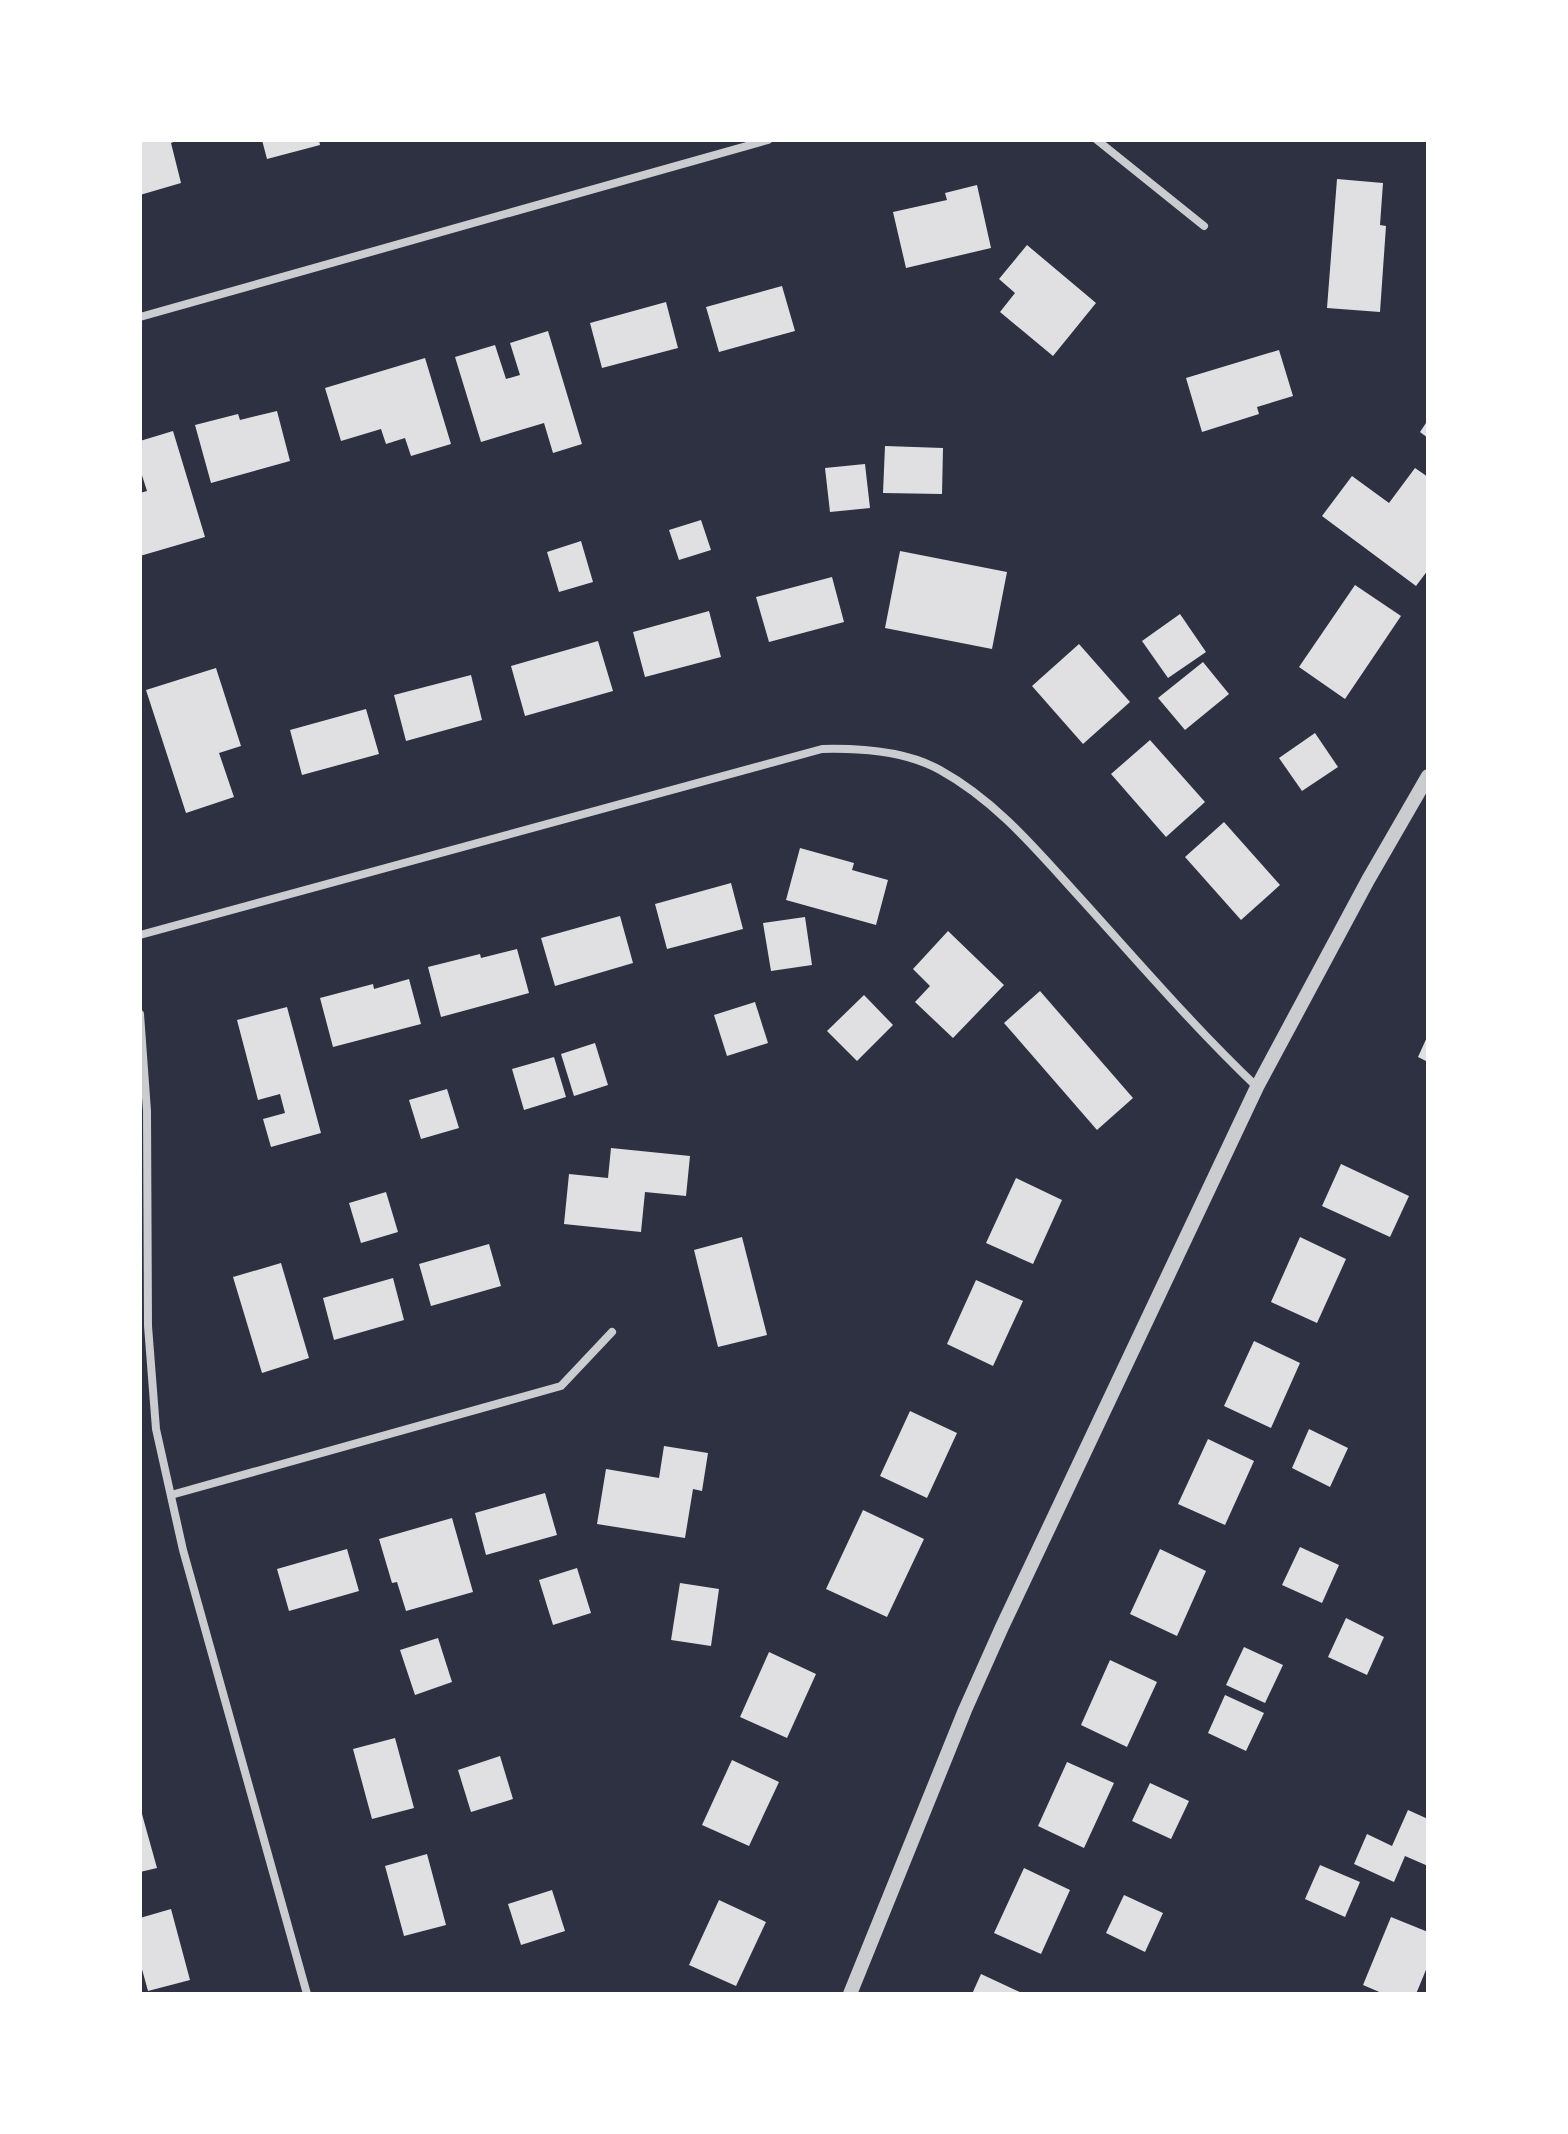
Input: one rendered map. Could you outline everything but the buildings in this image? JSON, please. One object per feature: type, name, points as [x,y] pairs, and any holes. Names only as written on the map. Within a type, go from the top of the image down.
[{"type":"street","points":[[140,317],[768,140]]},
{"type":"street","points":[[1097,140],[1204,226]]},
{"type":"street","points":[[140,935],[822,749],[856,748],[903,757],[938,769],[988,802],[1026,838],[1214,1047],[1257,1087]]},
{"type":"street","points":[[850,1994],[990,1655],[1257,1087],[1368,880],[1428,776]]},
{"type":"street","points":[[140,1014],[147,1111],[148,1326],[156,1429],[183,1550],[307,1994]]},
{"type":"street","points":[[171,1495],[561,1386],[612,1332]]}]
